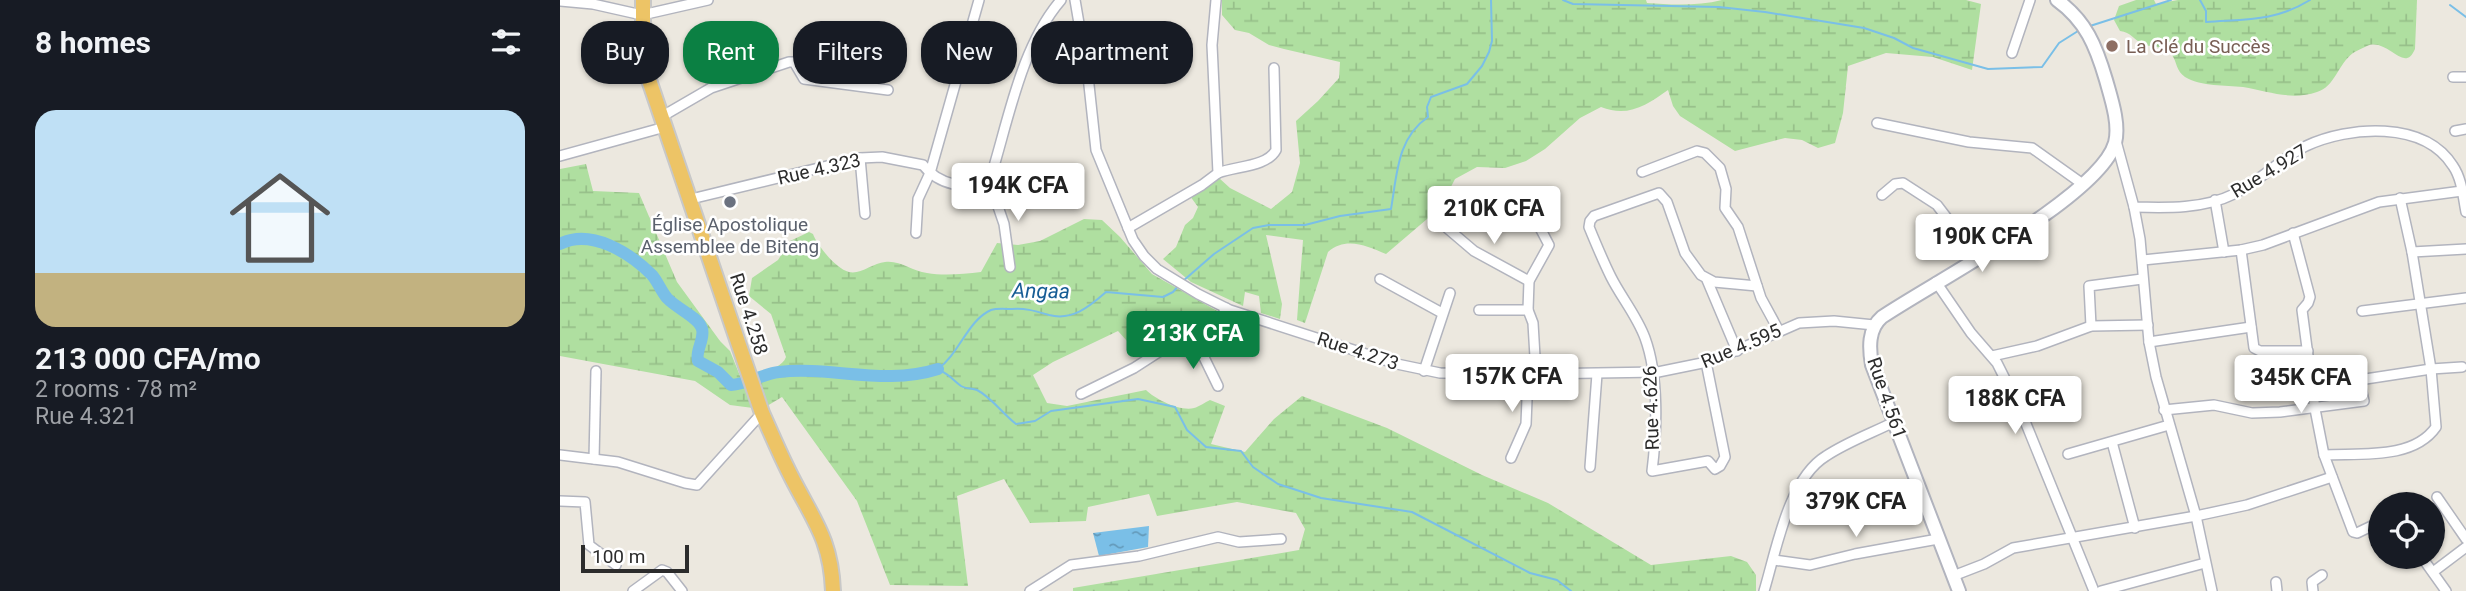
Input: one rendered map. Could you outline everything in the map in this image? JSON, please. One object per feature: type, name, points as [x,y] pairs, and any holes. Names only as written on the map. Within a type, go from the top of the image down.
[{"type":"highway","name":"Rue 4.258","points":[[643,8],[643,47],[663,122],[762,413],[788,471],[824,538],[832,572],[833,591]]},
{"type":"main road","points":[[1874,325],[1936,282],[2026,227],[2084,185],[2107,158],[2116,141],[2111,95],[2096,51],[2081,21],[2057,0]]},
{"type":"main road","name":"Rue 4.561","points":[[1874,325],[1870,340],[1872,365],[1959,591]]},
{"type":"street","points":[[560,1],[643,8],[708,0]]},
{"type":"street","points":[[916,233],[918,199],[930,173],[979,0]]},
{"type":"street","points":[[1010,267],[1003,224],[991,186],[992,173],[1018,80],[1048,15],[1061,0]]},
{"type":"street","name":"Rue 4.273","points":[[1075,0],[1088,76],[1096,149],[1128,228],[1144,256],[1157,269],[1226,308],[1397,365],[1440,373]]},
{"type":"street","points":[[1216,0],[1212,45],[1218,173]]},
{"type":"street","points":[[2012,53],[2029,0]]},
{"type":"street","points":[[560,156],[663,122],[712,88],[789,62],[794,62],[802,78],[888,90]]},
{"type":"street","points":[[1128,228],[1180,199],[1218,173],[1273,155],[1276,150],[1274,68]]},
{"type":"street","points":[[2453,77],[2466,77]]},
{"type":"street","points":[[1877,124],[1969,142],[2032,148],[2084,185]]},
{"type":"street","points":[[2455,131],[2466,130]]},
{"type":"street","name":"Rue 4.927","points":[[2134,207],[2177,208],[2235,194],[2308,145],[2331,138],[2377,131],[2413,135],[2428,141],[2442,152],[2455,167],[2466,212]]},
{"type":"street","points":[[2116,141],[2134,207],[2143,260],[2142,279],[2149,342],[2164,410],[2196,516],[2212,591]]},
{"type":"street","points":[[1642,172],[1701,150],[1720,168],[1726,189],[1725,208],[1738,227],[1756,286],[1779,331]]},
{"type":"street","name":"Rue 4.323","points":[[691,199],[860,158],[882,157],[923,165],[941,181],[955,185],[991,186]]},
{"type":"street","points":[[860,158],[865,215]]},
{"type":"street","points":[[1882,195],[1895,184],[1903,183],[1937,205],[1953,226],[1970,262]]},
{"type":"street","points":[[2143,260],[2241,250],[2263,245],[2379,202],[2462,191]]},
{"type":"street","name":"Rue 4.626","points":[[1706,362],[1725,457],[1715,469],[1708,461],[1652,471],[1655,448],[1653,372],[1645,337],[1611,276],[1589,227],[1590,220],[1594,216],[1659,193],[1667,202],[1685,253],[1707,280]]},
{"type":"street","points":[[2324,455],[2401,451],[2424,441],[2437,422],[2421,304],[2400,198]]},
{"type":"street","points":[[2215,200],[2224,252]]},
{"type":"street","points":[[1511,458],[1526,424],[1532,374],[1533,323],[1528,310],[1529,281],[1549,246],[1526,201]]},
{"type":"street","points":[[1447,228],[1474,251],[1529,281]]},
{"type":"street","points":[[2293,233],[2310,297],[2302,310],[2324,455],[2353,532],[2368,528]]},
{"type":"street","points":[[2412,252],[2466,249]]},
{"type":"street","points":[[2241,250],[2250,327],[2256,350],[2308,351]]},
{"type":"street","points":[[1380,279],[1443,313]]},
{"type":"street","points":[[2091,326],[2090,286],[2142,279]]},
{"type":"street","points":[[1737,351],[1707,280],[1756,286]]},
{"type":"street","points":[[1936,282],[1992,356],[2020,409],[2094,591]]},
{"type":"street","points":[[1424,370],[1450,293]]},
{"type":"street","points":[[2362,311],[2466,298]]},
{"type":"street","points":[[1197,343],[1212,335],[1226,308]]},
{"type":"street","points":[[1479,310],[1528,310]]},
{"type":"street","name":"Rue 4.595","points":[[1440,373],[1653,372],[1706,362],[1737,351],[1791,325],[1813,322],[1874,325]]},
{"type":"street","points":[[1992,356],[2037,346],[2091,326],[2148,325]]},
{"type":"street","points":[[2149,342],[2250,327]]},
{"type":"street","points":[[1081,394],[1134,368],[1182,337],[1197,343],[1218,386]]},
{"type":"street","points":[[2164,410],[2214,405],[2262,413],[2315,409],[2364,401],[2359,380],[2431,369],[2462,368]]},
{"type":"street","points":[[594,458],[596,371]]},
{"type":"street","points":[[1590,467],[1597,374]]},
{"type":"street","points":[[560,455],[618,461],[697,485],[762,413]]},
{"type":"street","points":[[1764,591],[1785,515],[1801,481],[1823,457],[1894,422]]},
{"type":"street","points":[[2068,454],[2169,425]]},
{"type":"street","points":[[2112,442],[2135,528]]},
{"type":"street","points":[[1953,576],[1984,565],[2013,548],[2135,528],[2247,505],[2332,477]]},
{"type":"street","points":[[560,501],[585,502],[589,545],[616,565]]},
{"type":"street","points":[[2445,509],[2466,539]]},
{"type":"street","points":[[1030,591],[1071,565],[1139,556],[1218,537],[1239,542],[1282,539]]},
{"type":"street","points":[[1774,561],[1810,565],[1938,539]]},
{"type":"street","points":[[2432,572],[2466,547]]},
{"type":"street","points":[[2101,591],[2206,563]]},
{"type":"street","points":[[2430,569],[2446,591]]},
{"type":"street","points":[[633,591],[649,577],[664,570],[682,591]]},
{"type":"street","points":[[2313,591],[2312,582],[2322,575]]},
{"type":"green space","points":[[1222,0],[1646,0],[1647,3],[1675,5],[1722,0],[1966,0],[1981,4],[1972,70],[1933,57],[1886,53],[1848,66],[1843,113],[1835,143],[1818,148],[1802,140],[1785,138],[1735,151],[1680,116],[1673,106],[1668,90],[1637,108],[1620,111],[1601,107],[1580,118],[1545,149],[1526,161],[1505,168],[1477,167],[1455,179],[1440,208],[1386,254],[1349,243],[1328,252],[1305,323],[1297,320],[1303,240],[1266,235],[1282,304],[1280,319],[1261,313],[1259,296],[1245,292],[1243,306],[1191,282],[1163,259],[1176,247],[1185,225],[1193,218],[1198,207],[1190,196],[1219,178],[1230,188],[1271,209],[1292,192],[1300,163],[1296,121],[1339,78],[1340,62],[1269,45],[1249,33],[1235,30],[1222,15]]},
{"type":"green space","points":[[2136,0],[2154,0],[2156,4],[2178,0],[2417,0],[2415,49],[2411,56],[2406,58],[2382,46],[2367,46],[2348,58],[2328,85],[2307,95],[2206,84],[2182,75],[2172,55],[2166,50],[2143,44],[2120,31],[2114,20],[2119,6]]},
{"type":"green space","points":[[586,164],[593,191],[639,193],[677,282],[730,351],[753,408],[730,405],[695,381],[560,356],[560,169]]},
{"type":"green space","points":[[1084,219],[1102,220],[1152,274],[1219,312],[1205,331],[1171,314],[1127,341],[1118,331],[1053,362],[1033,375],[1047,403],[1067,406],[1146,390],[1162,401],[1182,408],[1196,407],[1210,400],[1225,406],[1211,444],[1245,452],[1274,419],[1302,396],[1387,428],[1482,475],[1548,503],[1651,565],[1731,556],[1747,562],[1756,575],[1756,591],[1073,591],[1073,588],[1299,550],[1305,529],[1296,513],[1237,502],[1157,516],[1149,494],[1088,507],[1086,521],[1030,523],[1004,479],[957,496],[968,586],[890,585],[857,501],[782,397],[767,406],[757,374],[778,366],[786,357],[771,314],[749,296],[752,278],[778,260],[790,241],[809,232],[833,262],[849,272],[858,272],[890,262],[927,273],[954,274],[981,272],[997,243],[1018,245],[1040,241]]},
{"type":"water","points":[[1149,526],[1148,547],[1099,556],[1093,533]]},
{"type":"waterway","name":"Angaa","points":[[1183,281],[1214,254],[1253,228],[1305,225],[1340,216],[1391,209],[1404,146],[1410,135],[1428,117],[1427,107],[1431,97],[1467,84],[1482,66],[1489,52],[1492,41],[1491,0]]},
{"type":"waterway","points":[[1563,0],[1573,4],[1719,7],[1864,28],[1913,48],[1988,69],[2042,67],[2059,43],[2078,31]]},
{"type":"waterway","points":[[2090,26],[2171,0]]},
{"type":"waterway","points":[[2200,0],[2206,11],[2206,22],[2272,16],[2310,0]]},
{"type":"waterway","points":[[2450,5],[2466,17]]},
{"type":"waterway","name":"Angaa","points":[[560,244],[584,239],[597,241],[621,251],[643,267],[667,298],[700,325],[703,333],[698,361],[718,372],[731,385],[779,372],[819,371],[898,376],[938,369]]},
{"type":"waterway","name":"Angaa","points":[[938,369],[952,355],[976,321],[991,310],[1022,309],[1065,316],[1087,307],[1106,292],[1163,297],[1179,285]]},
{"type":"waterway","points":[[939,370],[961,386],[982,393],[1016,424],[1035,421],[1051,411],[1138,399],[1175,407],[1187,430],[1206,447],[1241,451],[1253,467],[1278,484],[1321,498],[1412,512],[1530,573],[1557,580],[1571,591]]},
{"type":"place","name":"La Clé du Succès","points":[[2112,46]]},
{"type":"place","name":"Église Apostolique Assemblee de Biteng","points":[[730,202]]}]
